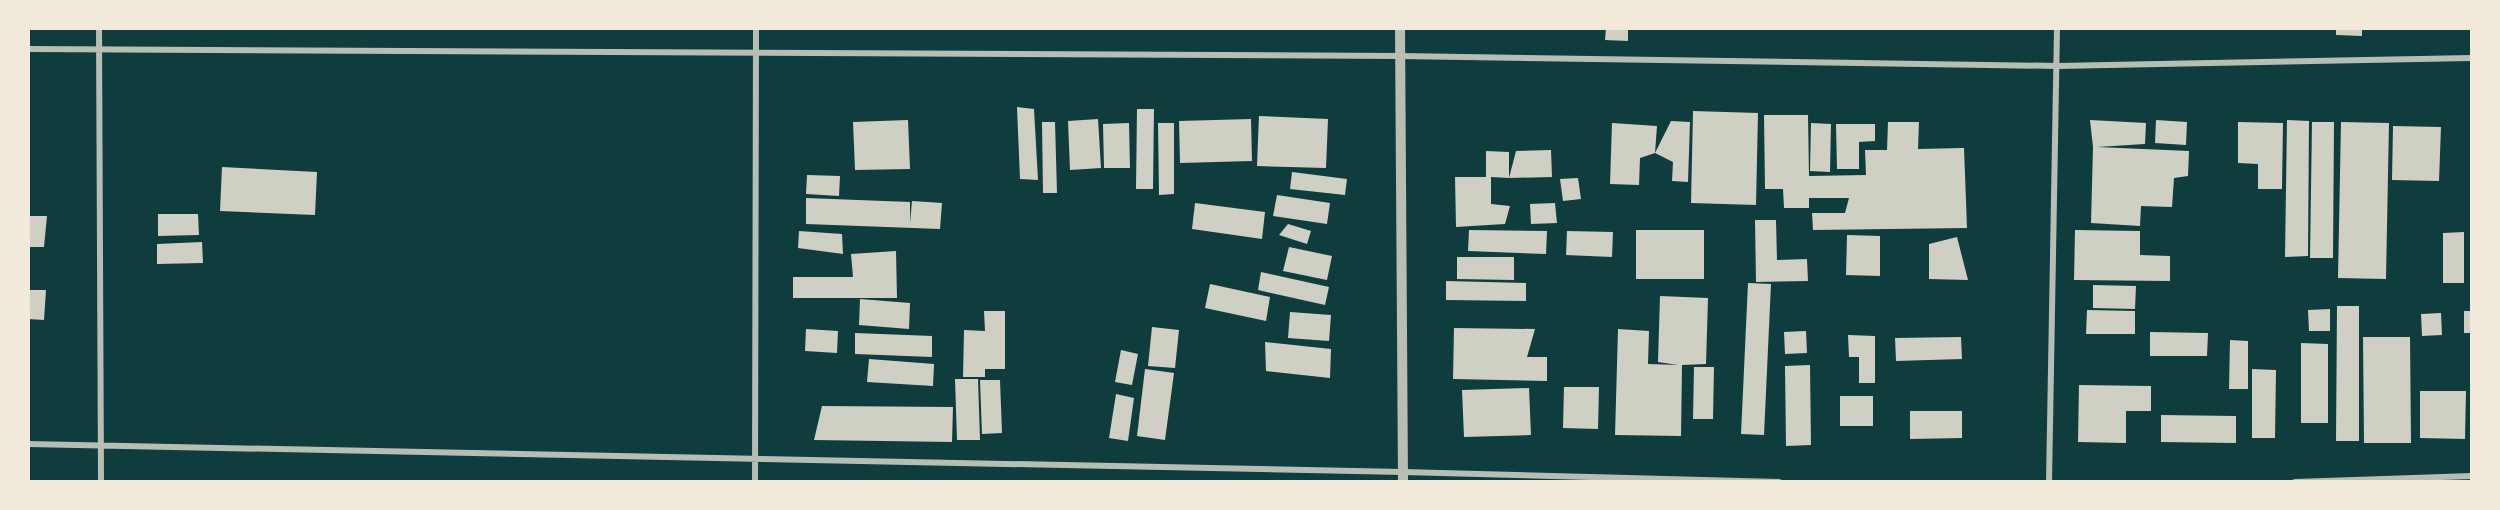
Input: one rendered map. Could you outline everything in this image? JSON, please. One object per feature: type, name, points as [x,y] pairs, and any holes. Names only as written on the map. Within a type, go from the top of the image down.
[{"type":"street","points":[[99,28],[101,482]]},
{"type":"street","points":[[755,482],[756,28]]},
{"type":"street","points":[[1400,28],[1403,476]]},
{"type":"street","points":[[2049,482],[2057,28]]},
{"type":"street","points":[[28,49],[1400,56],[2057,66],[2472,58]]},
{"type":"street","points":[[28,444],[755,458],[1403,476],[1779,482]]},
{"type":"street","points":[[2295,482],[2472,476]]},
{"type":"building","points":[[1606,28],[1628,28],[1628,41],[1605,40]]},
{"type":"building","points":[[2336,28],[2362,28],[2362,36],[2336,35]]},
{"type":"building","points":[[1017,107],[1034,109],[1038,180],[1020,179]]},
{"type":"building","points":[[1137,109],[1154,109],[1153,189],[1136,189]]},
{"type":"building","points":[[1693,111],[1758,113],[1756,205],[1691,203]]},
{"type":"building","points":[[1764,115],[1808,115],[1809,176],[1866,175],[1865,150],[1887,150],[1888,122],[1919,122],[1918,149],[1964,148],[1967,228],[1813,230],[1812,213],[1845,213],[1849,198],[1809,198],[1809,208],[1784,208],[1783,189],[1765,189]]},
{"type":"building","points":[[1259,116],[1328,119],[1326,168],[1257,166]]},
{"type":"building","points":[[1098,119],[1101,168],[1070,170],[1068,121]]},
{"type":"building","points":[[1251,119],[1252,161],[1180,163],[1179,121]]},
{"type":"building","points":[[908,120],[910,169],[855,170],[853,122]]},
{"type":"building","points":[[2090,120],[2146,123],[2145,144],[2097,147],[2189,151],[2188,176],[2174,178],[2172,207],[2141,206],[2140,226],[2091,223],[2093,147]]},
{"type":"building","points":[[2156,120],[2187,122],[2186,145],[2155,143]]},
{"type":"building","points":[[2287,120],[2309,121],[2308,256],[2285,257]]},
{"type":"building","points":[[1671,121],[1690,122],[1688,182],[1672,181],[1673,162],[1655,153]]},
{"type":"building","points":[[1042,122],[1055,122],[1057,193],[1043,193]]},
{"type":"building","points":[[2238,122],[2283,123],[2282,189],[2258,189],[2258,164],[2238,163]]},
{"type":"building","points":[[2312,122],[2334,122],[2333,258],[2310,258]]},
{"type":"building","points":[[2341,122],[2389,123],[2386,279],[2338,278]]},
{"type":"building","points":[[1129,123],[1130,168],[1104,168],[1103,124]]},
{"type":"building","points":[[1158,123],[1174,123],[1174,194],[1159,195]]},
{"type":"building","points":[[1612,123],[1657,126],[1655,153],[1640,158],[1639,185],[1610,184]]},
{"type":"building","points":[[1811,123],[1831,124],[1830,172],[1810,171]]},
{"type":"building","points":[[1836,124],[1875,124],[1875,141],[1859,142],[1859,169],[1837,169]]},
{"type":"building","points":[[2393,126],[2441,127],[2439,181],[2392,180]]},
{"type":"building","points":[[1551,150],[1552,177],[1509,178],[1516,151]]},
{"type":"building","points":[[1486,151],[1509,152],[1509,178],[1491,177],[1491,204],[1510,206],[1505,224],[1456,227],[1455,177],[1486,177]]},
{"type":"building","points":[[222,167],[317,172],[315,215],[220,211]]},
{"type":"building","points":[[1292,172],[1347,179],[1345,195],[1290,189]]},
{"type":"building","points":[[807,175],[840,176],[839,196],[806,194]]},
{"type":"building","points":[[1578,178],[1581,199],[1563,201],[1560,179]]},
{"type":"building","points":[[1277,195],[1330,203],[1327,224],[1273,216]]},
{"type":"building","points":[[806,198],[910,202],[910,223],[912,201],[942,203],[940,229],[806,224]]},
{"type":"building","points":[[1195,203],[1265,212],[1262,239],[1192,229]]},
{"type":"building","points":[[1555,203],[1557,223],[1531,224],[1530,204]]},
{"type":"building","points":[[158,214],[198,214],[199,235],[158,236]]},
{"type":"building","points":[[28,216],[47,216],[44,247],[28,247]]},
{"type":"building","points":[[1755,220],[1776,220],[1777,260],[1807,259],[1808,281],[1756,282]]},
{"type":"building","points":[[1288,224],[1311,231],[1307,244],[1279,235]]},
{"type":"building","points":[[1469,230],[1547,231],[1546,254],[1468,251]]},
{"type":"building","points":[[1636,230],[1704,230],[1704,279],[1636,279]]},
{"type":"building","points":[[2075,230],[2140,231],[2140,255],[2170,256],[2170,281],[2074,280]]},
{"type":"building","points":[[799,231],[842,234],[843,254],[798,248]]},
{"type":"building","points":[[1567,231],[1613,232],[1612,257],[1566,255]]},
{"type":"building","points":[[2464,232],[2464,283],[2443,283],[2443,233]]},
{"type":"building","points":[[1847,235],[1880,236],[1880,276],[1846,275]]},
{"type":"building","points":[[1957,237],[1968,280],[1929,279],[1929,244]]},
{"type":"building","points":[[202,242],[203,263],[157,264],[157,244]]},
{"type":"building","points":[[1289,247],[1332,256],[1327,280],[1283,271]]},
{"type":"building","points":[[896,251],[897,298],[793,298],[793,277],[853,277],[851,254]]},
{"type":"building","points":[[1457,257],[1514,257],[1514,280],[1457,279]]},
{"type":"building","points":[[1261,272],[1329,287],[1325,305],[1258,290]]},
{"type":"building","points":[[1446,281],[1526,283],[1526,301],[1446,300]]},
{"type":"building","points":[[1748,283],[1771,284],[1764,435],[1741,434]]},
{"type":"building","points":[[1210,284],[1270,297],[1266,321],[1205,308]]},
{"type":"building","points":[[2093,285],[2136,286],[2135,309],[2093,308]]},
{"type":"building","points":[[28,290],[46,290],[44,320],[28,319]]},
{"type":"building","points":[[1660,296],[1708,298],[1706,364],[1682,365],[1681,436],[1615,435],[1618,329],[1649,331],[1648,364],[1678,365],[1658,362]]},
{"type":"building","points":[[860,299],[910,303],[909,329],[859,325]]},
{"type":"building","points":[[2337,306],[2359,306],[2359,441],[2336,441]]},
{"type":"building","points":[[2330,309],[2330,331],[2309,331],[2308,310]]},
{"type":"building","points":[[2087,310],[2135,311],[2135,334],[2086,334]]},
{"type":"building","points":[[984,311],[1005,311],[1005,369],[985,369],[985,377],[963,377],[964,330],[985,331]]},
{"type":"building","points":[[2464,311],[2472,311],[2472,333],[2464,333]]},
{"type":"building","points":[[1290,312],[1331,315],[1329,341],[1288,338]]},
{"type":"building","points":[[2441,313],[2442,335],[2422,336],[2421,314]]},
{"type":"building","points":[[1152,327],[1179,330],[1175,368],[1148,366]]},
{"type":"building","points":[[1454,328],[1535,329],[1527,357],[1547,357],[1547,381],[1453,379]]},
{"type":"building","points":[[806,329],[838,331],[837,353],[805,351]]},
{"type":"building","points":[[1806,331],[1807,353],[1785,354],[1784,332]]},
{"type":"building","points":[[2150,332],[2208,333],[2207,356],[2150,356]]},
{"type":"building","points":[[855,333],[932,336],[932,357],[855,354]]},
{"type":"building","points":[[1848,335],[1875,336],[1875,383],[1859,383],[1859,357],[1849,357]]},
{"type":"building","points":[[1961,337],[1962,359],[1896,361],[1895,338]]},
{"type":"building","points":[[2363,337],[2410,337],[2411,443],[2364,443]]},
{"type":"building","points":[[2230,340],[2248,341],[2248,389],[2229,389]]},
{"type":"building","points":[[1265,342],[1331,349],[1330,378],[1266,371]]},
{"type":"building","points":[[2301,343],[2328,344],[2328,423],[2301,423]]},
{"type":"building","points":[[1121,350],[1138,354],[1132,385],[1115,382]]},
{"type":"building","points":[[869,359],[934,364],[933,386],[867,382]]},
{"type":"building","points":[[1810,365],[1811,445],[1786,446],[1785,366]]},
{"type":"building","points":[[1694,367],[1714,367],[1713,419],[1693,419]]},
{"type":"building","points":[[1145,369],[1174,373],[1165,440],[1137,436]]},
{"type":"building","points":[[2252,369],[2276,370],[2275,438],[2252,438]]},
{"type":"building","points":[[955,379],[978,379],[980,440],[957,440]]},
{"type":"building","points":[[980,380],[1000,380],[1002,433],[982,434]]},
{"type":"building","points":[[2079,385],[2151,386],[2151,411],[2126,411],[2126,443],[2078,442]]},
{"type":"building","points":[[1564,387],[1599,387],[1598,429],[1563,428]]},
{"type":"building","points":[[1529,388],[1531,435],[1464,437],[1462,390]]},
{"type":"building","points":[[2420,391],[2466,391],[2465,439],[2420,438]]},
{"type":"building","points":[[1116,394],[1134,398],[1128,441],[1109,438]]},
{"type":"building","points":[[1840,396],[1873,396],[1873,426],[1840,426]]},
{"type":"building","points":[[822,406],[953,407],[952,442],[814,440]]},
{"type":"building","points":[[1910,411],[1962,411],[1962,438],[1910,439]]},
{"type":"building","points":[[2161,415],[2236,416],[2236,443],[2161,442]]}]
